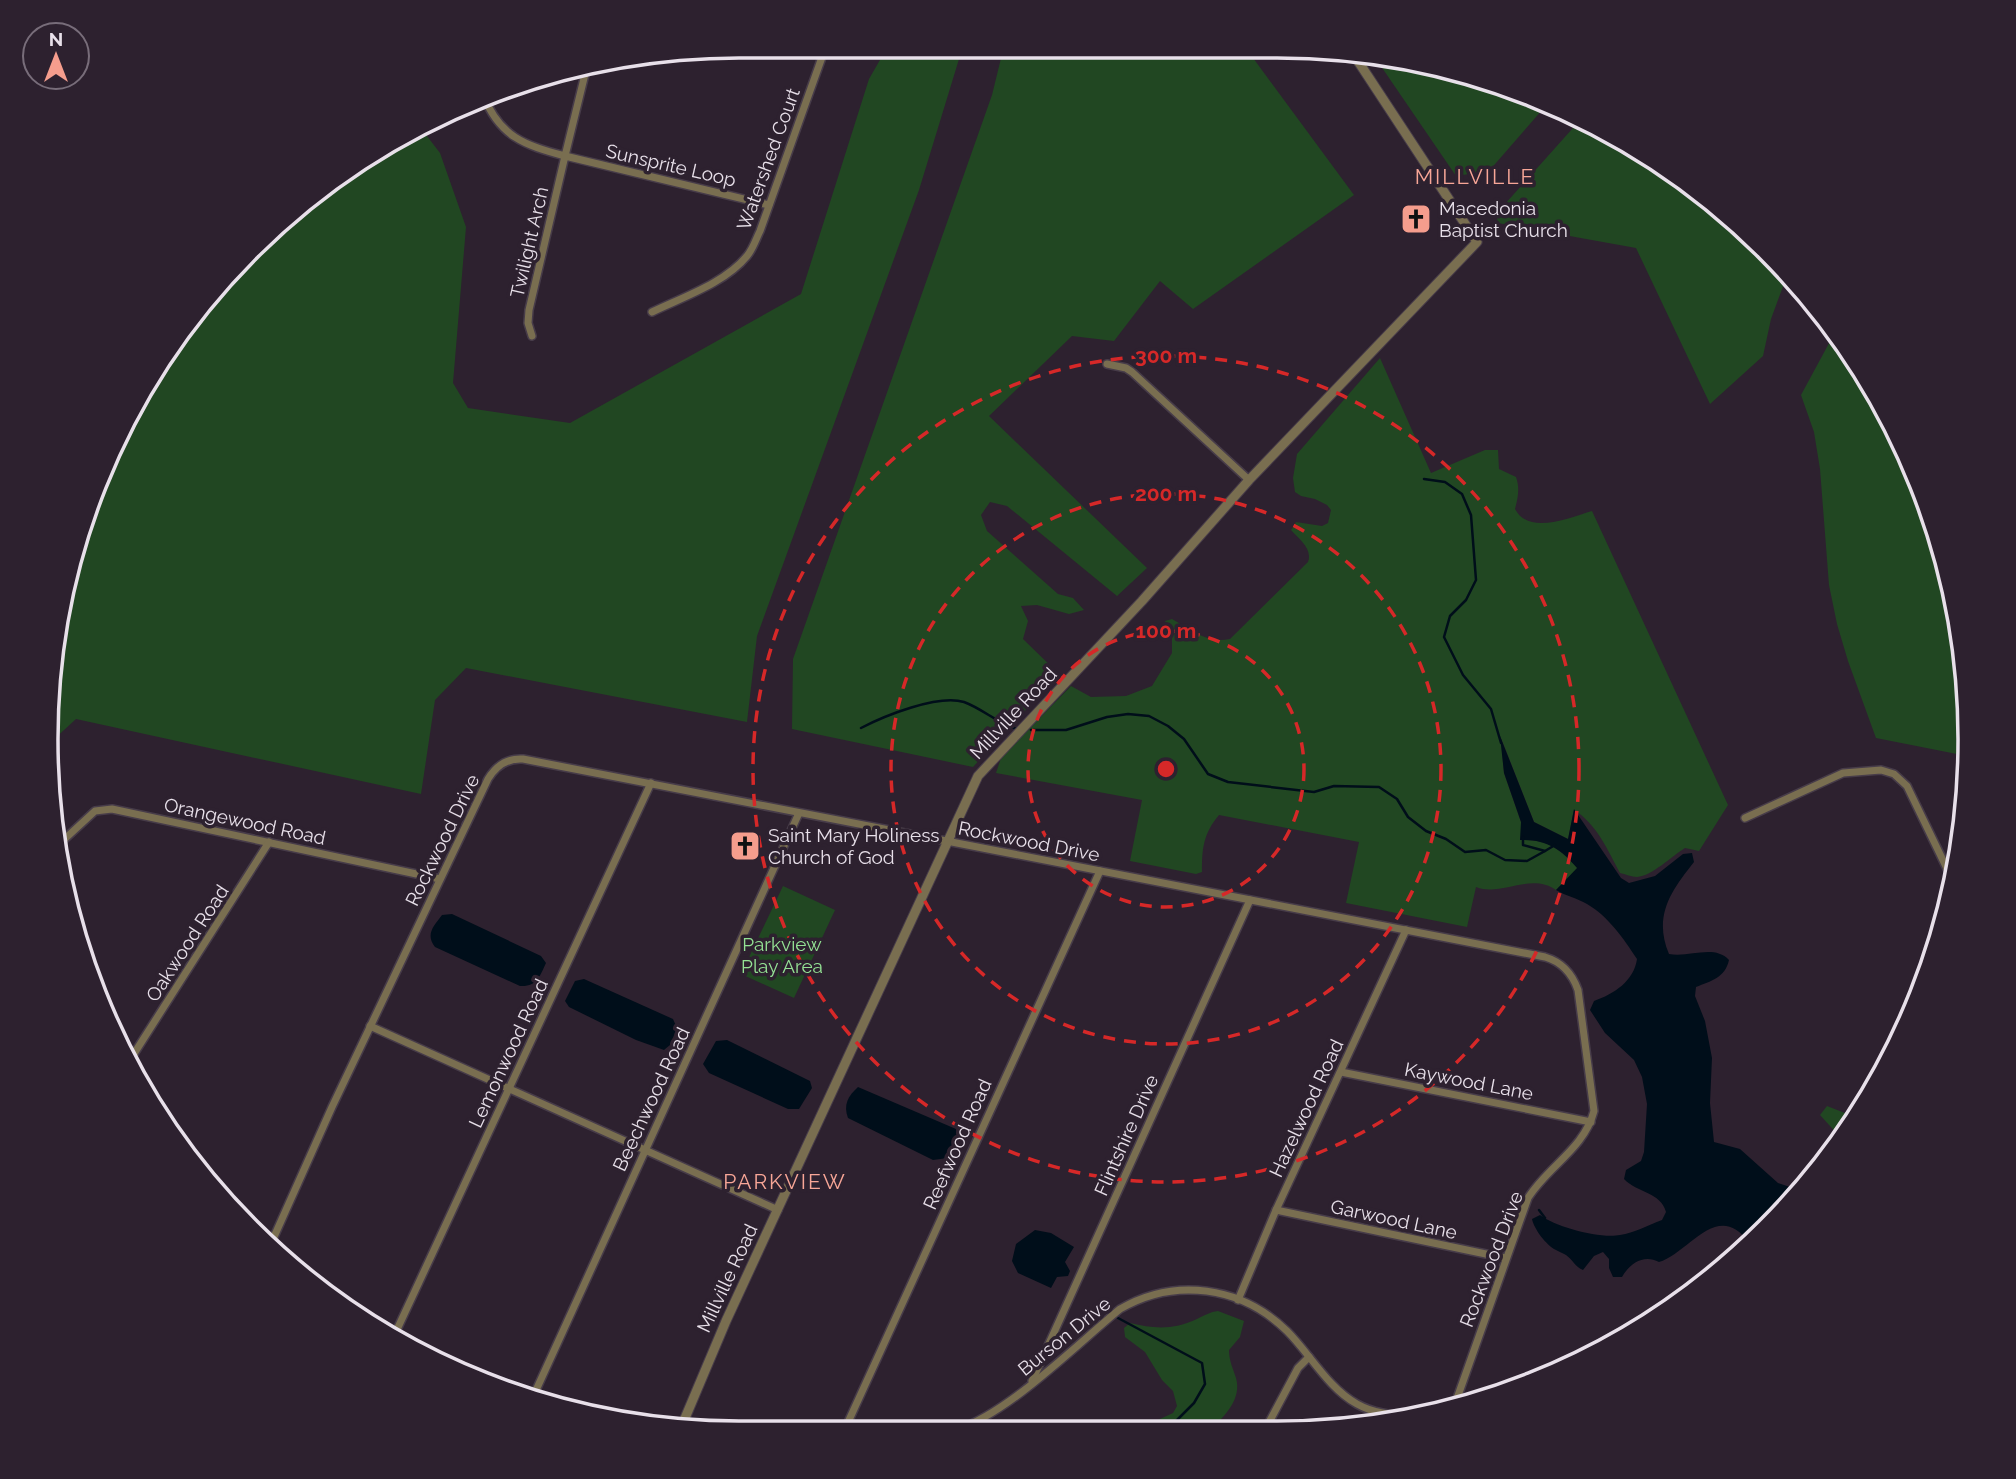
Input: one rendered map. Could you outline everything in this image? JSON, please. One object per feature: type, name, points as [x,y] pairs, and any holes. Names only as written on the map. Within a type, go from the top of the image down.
[{"type":"street","name":"Watershed Court","points":[[652,312],[730,272],[748,255],[769,205],[822,58]]},
{"type":"street","name":"Millville Road","points":[[685,1419],[726,1321],[973,784],[985,767],[1142,601],[1249,480],[1477,242],[1359,63]]},
{"type":"street","points":[[565,156],[585,76]]},
{"type":"street","name":"Sunsprite Loop","points":[[488,106],[494,119],[509,134],[536,149],[769,205]]},
{"type":"street","name":"Twilight Arch","points":[[532,336],[528,323],[530,310],[565,156]]},
{"type":"street","points":[[1107,364],[1132,372],[1249,480]]},
{"type":"street","name":"Rockwood Drive","points":[[275,1238],[370,1026],[491,774],[507,761],[523,759],[1553,960],[1568,971],[1578,990],[1594,1101],[1591,1122],[1580,1142],[1544,1175],[1532,1192],[1505,1258],[1458,1397]]},
{"type":"street","points":[[1745,818],[1843,773],[1881,770],[1894,774],[1907,786],[1946,867]]},
{"type":"street","name":"Lemonwood Road","points":[[397,1329],[651,783]]},
{"type":"street","name":"Orangewood Road","points":[[66,838],[88,817],[101,809],[111,809],[440,879]]},
{"type":"street","name":"Beechwood Road","points":[[535,1390],[799,813]]},
{"type":"street","name":"Oakwood Road","points":[[134,1052],[269,842]]},
{"type":"street","name":"Reefwood Road","points":[[849,1421],[1100,871]]},
{"type":"street","name":"Flintshire Drive","points":[[1032,1383],[1250,900]]},
{"type":"street","name":"Hazelwood Road","points":[[1238,1300],[1276,1210],[1406,930]]},
{"type":"street","points":[[370,1026],[778,1210]]},
{"type":"street","name":"Kaywood Lane","points":[[1341,1072],[1591,1122]]},
{"type":"street","name":"Garwood Lane","points":[[1276,1210],[1505,1258]]},
{"type":"street","name":"Burson Drive","points":[[977,1421],[1032,1383],[1102,1322],[1140,1298],[1171,1289],[1217,1293],[1238,1300],[1278,1323],[1356,1404],[1380,1413]]},
{"type":"street","points":[[1270,1421],[1298,1368],[1309,1357]]},
{"type":"green space","points":[[881,58],[959,58],[919,190],[757,636],[747,722],[466,668],[435,700],[421,794],[76,719],[58,735],[64,651],[81,563],[94,520],[128,438],[149,399],[199,324],[257,257],[324,199],[361,173],[426,135],[440,153],[466,227],[453,383],[468,408],[570,423],[801,294],[869,79]]},
{"type":"green space","points":[[1001,58],[1253,58],[1354,195],[1193,309],[1160,281],[1114,341],[1072,336],[989,416],[1147,568],[1117,596],[1007,506],[990,502],[981,515],[987,531],[1058,594],[1073,598],[1084,610],[1069,614],[1037,605],[1021,606],[1028,621],[1023,639],[1059,674],[973,767],[792,729],[793,659],[992,95]]},
{"type":"green space","points":[[1381,67],[1453,81],[1541,112],[1489,171],[1456,176]]},
{"type":"green space","points":[[1574,126],[1578,128],[1617,149],[1692,199],[1759,257],[1784,284],[1771,319],[1763,356],[1710,404],[1636,248],[1498,223],[1496,214]]},
{"type":"green space","points":[[1830,342],[1867,399],[1906,479],[1922,520],[1945,606],[1957,695],[1958,754],[1876,738],[1837,624],[1829,585],[1820,469],[1814,432],[1801,395]]},
{"type":"green space","points":[[1380,358],[1431,473],[1485,450],[1498,450],[1499,469],[1516,477],[1518,493],[1515,509],[1521,517],[1540,523],[1592,511],[1728,805],[1699,851],[1685,848],[1643,876],[1620,873],[1595,830],[1574,810],[1568,839],[1534,822],[1501,738],[1504,773],[1521,822],[1521,840],[1539,841],[1553,846],[1578,868],[1556,890],[1536,883],[1496,889],[1476,887],[1467,927],[1346,903],[1359,842],[1219,815],[1204,842],[1202,872],[1196,874],[1130,861],[1142,800],[996,773],[1001,758],[1071,686],[1091,697],[1126,696],[1152,686],[1172,653],[1172,639],[1165,621],[1172,619],[1214,640],[1230,639],[1308,562],[1307,549],[1291,530],[1296,522],[1322,526],[1328,523],[1331,510],[1315,499],[1295,492],[1293,478],[1297,454]]},
{"type":"green space","name":"Parkview Play Area","points":[[783,886],[835,910],[794,998],[741,974]]},
{"type":"green space","points":[[1827,1106],[1846,1113],[1834,1131],[1820,1115]]},
{"type":"green space","points":[[1218,1311],[1244,1321],[1240,1337],[1229,1350],[1237,1386],[1234,1400],[1219,1421],[1156,1421],[1173,1413],[1177,1406],[1173,1391],[1162,1380],[1145,1352],[1125,1337],[1124,1328],[1130,1323],[1172,1327]]},
{"type":"water","points":[[1500,736],[1534,822],[1568,839],[1574,809],[1621,878],[1629,883],[1655,876],[1683,854],[1692,853],[1694,862],[1672,894],[1664,916],[1663,928],[1669,954],[1709,952],[1723,955],[1729,960],[1721,975],[1696,987],[1695,996],[1705,1021],[1712,1058],[1710,1103],[1714,1142],[1740,1149],[1778,1183],[1791,1187],[1743,1237],[1726,1226],[1715,1227],[1670,1257],[1659,1262],[1648,1259],[1638,1261],[1622,1277],[1613,1277],[1609,1259],[1603,1252],[1594,1256],[1583,1270],[1548,1244],[1535,1227],[1532,1219],[1540,1215],[1578,1231],[1620,1235],[1662,1220],[1666,1212],[1654,1196],[1624,1179],[1626,1170],[1641,1161],[1644,1152],[1647,1104],[1642,1077],[1634,1060],[1605,1033],[1590,1010],[1594,1001],[1622,986],[1632,974],[1637,959],[1609,921],[1595,909],[1556,890],[1577,868],[1571,861],[1545,843],[1520,840],[1521,822],[1504,773]]},
{"type":"water","points":[[452,914],[541,956],[546,963],[537,980],[530,985],[520,986],[435,947],[431,938],[434,927],[442,915]]},
{"type":"water","points":[[584,979],[673,1019],[677,1028],[670,1045],[664,1050],[636,1040],[569,1007],[565,1001],[575,981]]},
{"type":"water","points":[[727,1040],[810,1081],[812,1088],[799,1109],[788,1109],[709,1073],[703,1064],[716,1041]]},
{"type":"water","points":[[858,1087],[956,1129],[958,1140],[948,1158],[933,1160],[848,1118],[847,1101]]},
{"type":"water","points":[[1035,1230],[1051,1233],[1074,1247],[1065,1262],[1070,1271],[1068,1276],[1057,1277],[1051,1288],[1018,1273],[1012,1261],[1016,1244]]},
{"type":"waterway","points":[[1424,479],[1445,482],[1462,494],[1471,515],[1476,580],[1466,600],[1450,616],[1444,637],[1463,675],[1491,709],[1501,743]]},
{"type":"waterway","points":[[861,728],[911,708],[953,700],[971,705],[1017,729]]},
{"type":"waterway","points":[[1031,730],[1066,730],[1107,717],[1128,714],[1149,716],[1184,739],[1208,774],[1228,782],[1314,792],[1334,786],[1379,787],[1397,799],[1408,817],[1426,831],[1446,839],[1465,852],[1486,850],[1505,860],[1527,861],[1545,851]]},
{"type":"waterway","points":[[1523,837],[1523,845],[1545,851],[1555,845]]},
{"type":"waterway","points":[[1539,1210],[1545,1218]]},
{"type":"waterway","points":[[1118,1318],[1202,1363],[1205,1384],[1194,1403],[1176,1421]]},
{"type":"place","name":"Macedonia Baptist Church","points":[[1416,219]]},
{"type":"place","name":"Saint Mary Holiness Church of God","points":[[745,846]]},
{"type":"district","name":"MILLVILLE","points":[[1475,177]]},
{"type":"district","name":"PARKVIEW","points":[[785,1182]]}]
